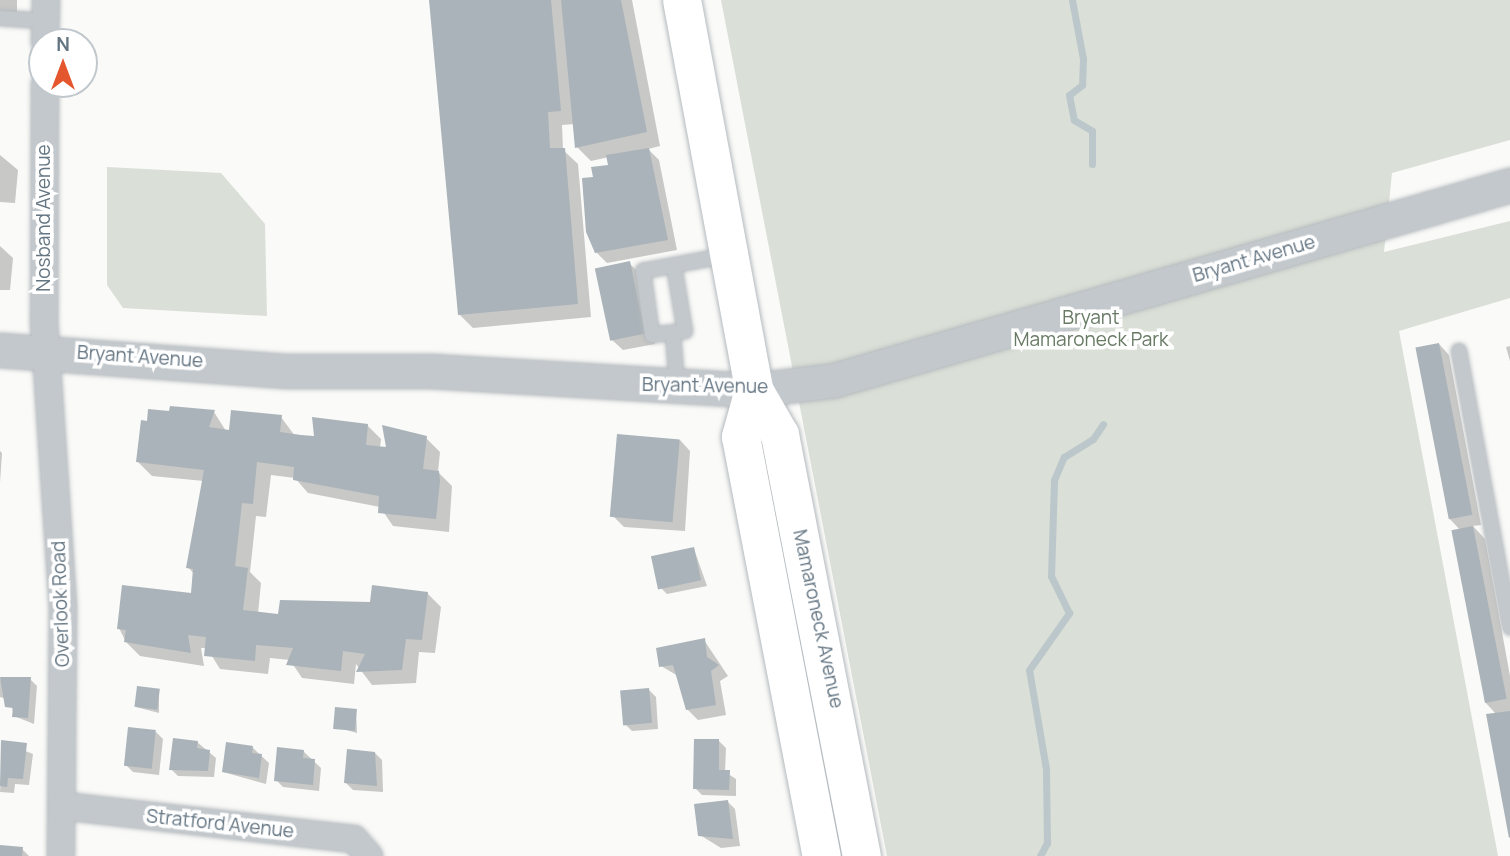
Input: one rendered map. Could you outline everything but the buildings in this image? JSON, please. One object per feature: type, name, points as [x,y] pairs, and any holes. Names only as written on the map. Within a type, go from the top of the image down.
[{"type":"main road","name":"Mamaroneck Avenue","points":[[682,0],[754,390],[780,435],[862,856]]},
{"type":"main road","name":"Mamaroneck Avenue","points":[[754,390],[741,438],[821,856]]},
{"type":"street","name":"Nosband Avenue","points":[[45,98],[44,321],[49,351]]},
{"type":"street","name":"Bryant Avenue","points":[[0,350],[49,351],[288,371],[498,376],[677,389],[754,390],[835,380],[1510,185]]},
{"type":"street","name":"Overlook Road","points":[[49,351],[63,610],[61,856]]},
{"type":"street","name":"Stratford Avenue","points":[[63,806],[354,839],[369,856]]},
{"type":"lane","points":[[0,18],[45,21]]},
{"type":"lane","points":[[674,266],[685,331],[652,335],[643,271],[730,255]]},
{"type":"lane","points":[[673,334],[677,389]]},
{"type":"lane","points":[[1459,351],[1503,545],[1510,627]]},
{"type":"green space","name":"Bryant Mamaroneck Park","points":[[721,0],[1510,0],[1510,140],[1392,173],[1384,252],[1510,221],[1510,298],[1399,331],[1498,856],[887,856]]},
{"type":"green space","points":[[107,167],[221,173],[265,224],[267,316],[123,308],[107,285]]},
{"type":"waterway","points":[[1072,0],[1083,59],[1082,85],[1069,95],[1074,120],[1092,131],[1092,164]]},
{"type":"waterway","points":[[1040,856],[1047,843],[1046,769],[1029,670],[1069,613],[1051,576],[1054,480],[1064,457],[1093,439],[1103,424]]}]
